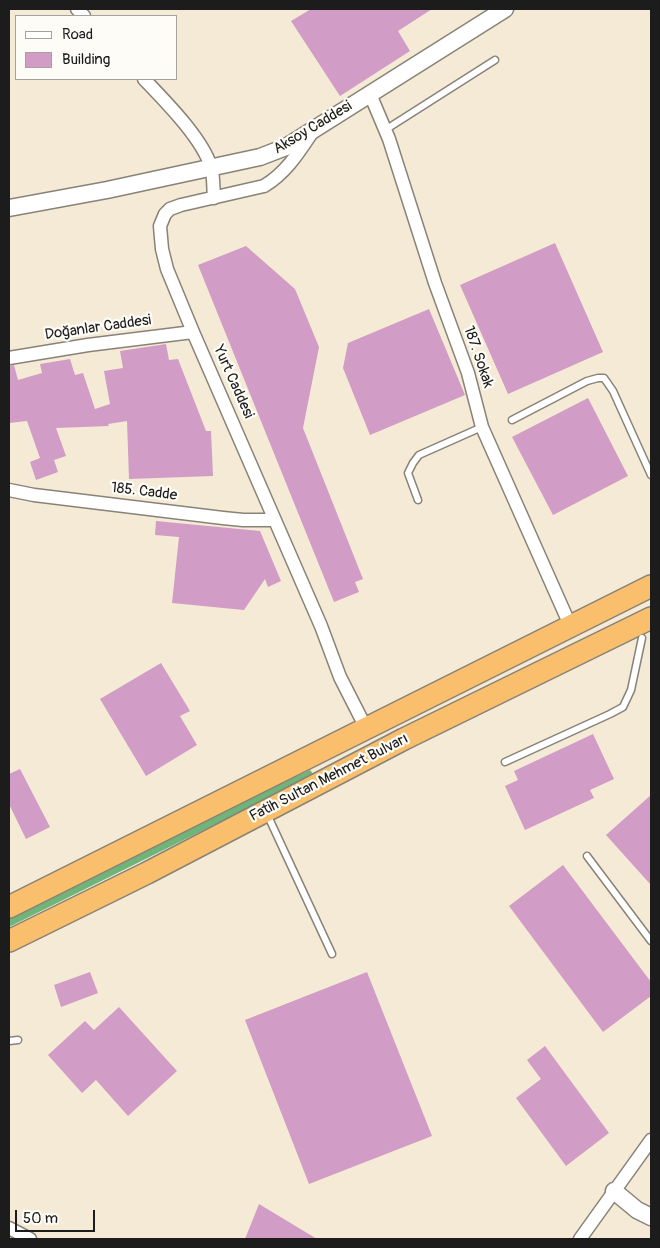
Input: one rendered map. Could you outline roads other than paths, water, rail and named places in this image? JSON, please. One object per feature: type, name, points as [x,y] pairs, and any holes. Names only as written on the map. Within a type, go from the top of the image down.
[{"type":"highway","name":"Fatih Sultan Mehmet Bulvarı","points":[[9,907],[651,586]]},
{"type":"highway","name":"Fatih Sultan Mehmet Bulvarı","points":[[9,941],[147,873],[404,739],[651,618]]},
{"type":"highway","points":[[532,676],[584,664],[646,636]]},
{"type":"street","name":"Aksoy Caddesi","points":[[9,208],[107,190],[260,157],[274,152],[505,9]]},
{"type":"street","points":[[145,80],[177,114],[204,151],[211,168],[214,198]]},
{"type":"street","name":"187. Sokak","points":[[370,94],[385,130],[435,283],[468,372],[482,427],[570,626]]},
{"type":"street","name":"Yurt Caddesi","points":[[316,127],[283,172],[274,180],[264,186],[170,209],[165,214],[160,226],[162,249],[167,269],[340,677],[366,728]]},
{"type":"street","name":"Doğanlar Caddesi","points":[[9,358],[88,344],[193,332]]},
{"type":"street","name":"185. Cadde","points":[[9,490],[34,495],[223,518],[275,520]]},
{"type":"street","points":[[580,1239],[651,1140]]},
{"type":"street","points":[[614,1191],[637,1210],[651,1217]]},
{"type":"street","points":[[9,1228],[30,1239]]},
{"type":"lane","points":[[385,130],[495,60]]},
{"type":"lane","points":[[512,420],[587,381],[604,378],[613,390],[651,475]]},
{"type":"lane","points":[[418,500],[408,473],[419,455],[482,427]]},
{"type":"lane","points":[[505,762],[623,707],[631,690],[646,636]]},
{"type":"lane","points":[[266,810],[332,954]]},
{"type":"lane","points":[[587,856],[651,941]]},
{"type":"lane","points":[[9,1041],[18,1040]]}]
